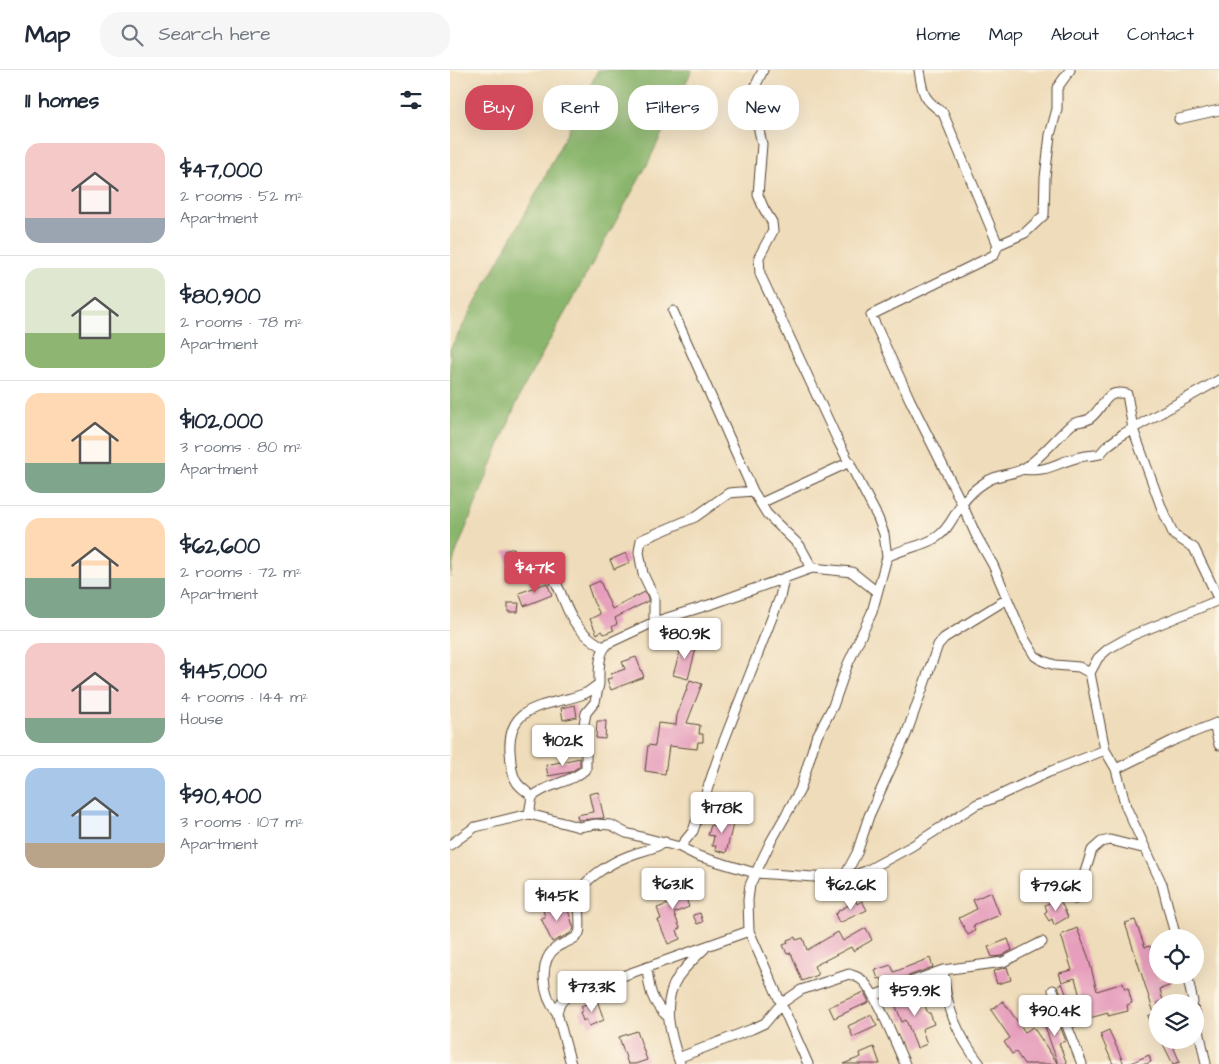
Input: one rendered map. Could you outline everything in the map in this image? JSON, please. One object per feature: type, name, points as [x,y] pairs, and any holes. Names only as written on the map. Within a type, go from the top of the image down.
[{"type":"street","points":[[763,70],[755,86],[754,107],[762,144],[758,194],[772,222],[773,230],[759,256],[760,274],[878,518],[884,534],[887,557],[872,612],[847,666],[833,706],[816,738],[800,790],[750,885],[748,900],[749,931],[808,1064]]},
{"type":"street","points":[[919,70],[923,94],[929,104],[943,113],[998,245]]},
{"type":"street","points":[[1070,70],[1057,88],[1056,109],[1050,135],[1045,178],[1044,215],[1025,233],[998,245],[994,255],[871,315],[910,400],[976,535],[993,565],[1024,638],[1035,656],[1043,661],[1055,664],[1079,666],[1090,673]]},
{"type":"street","points":[[1179,119],[1219,110]]},
{"type":"street","points":[[673,311],[753,491],[768,514],[800,546],[812,568]]},
{"type":"street","points":[[887,557],[929,542],[939,536],[949,527],[962,504],[983,483],[1000,475],[1022,469],[1036,471],[1082,456],[1100,454],[1107,446],[1133,429],[1219,380]]},
{"type":"street","points":[[1022,469],[1072,424],[1088,420],[1096,413],[1107,397],[1119,392],[1127,394],[1133,429],[1162,509],[1174,535],[1194,548],[1219,600],[1133,635],[1108,649],[1098,658],[1090,673],[1105,750],[1116,769],[1126,807],[1162,884],[1174,929]]},
{"type":"street","points":[[761,503],[850,462]]},
{"type":"street","points":[[654,622],[654,596],[643,574],[639,552],[640,540],[695,517],[729,493],[753,491]]},
{"type":"street","points":[[530,560],[541,566],[558,583],[572,619],[590,639],[603,647]]},
{"type":"street","points":[[603,647],[654,622],[715,604],[812,568],[852,572],[877,592]]},
{"type":"street","points":[[680,847],[693,831],[722,746],[780,597],[784,579]]},
{"type":"street","points":[[843,879],[857,853],[868,816],[906,735],[938,646],[944,638],[1007,599]]},
{"type":"street","points":[[528,814],[532,797],[539,791],[580,774],[586,769],[586,755],[582,734],[586,713],[595,702],[603,647]]},
{"type":"street","points":[[532,797],[518,784],[512,770],[510,742],[517,720],[530,710],[546,703],[586,692],[598,684]]},
{"type":"street","points":[[1116,769],[1172,740],[1217,723],[1219,745]]},
{"type":"street","points":[[450,845],[475,827],[528,814],[579,827],[596,824],[611,825],[626,832],[680,847],[698,856],[755,873],[843,879],[866,871],[912,846],[977,804],[1105,750]]},
{"type":"street","points":[[1075,899],[1092,850],[1101,842],[1110,840],[1146,849]]},
{"type":"street","points":[[572,1064],[557,1013],[552,1007],[544,980],[546,958],[556,948],[578,935],[580,931],[578,907],[581,890],[592,876],[624,857],[657,847],[665,842]]},
{"type":"street","points":[[557,1013],[562,1000],[569,995],[749,931]]},
{"type":"street","points":[[873,996],[944,970],[1003,962],[1042,942]]},
{"type":"street","points":[[707,946],[680,974],[675,982],[668,1006],[668,1017],[679,1061],[765,1023],[782,1003],[801,990],[849,974],[857,976],[864,981],[873,996],[904,1064]]},
{"type":"street","points":[[646,967],[649,990],[659,1009],[668,1017]]},
{"type":"street","points":[[944,970],[944,987],[953,1022],[980,1064]]},
{"type":"street","points":[[1053,990],[1082,1064]]},
{"type":"street","points":[[1203,1049],[1206,1064]]},
{"type":"green space","points":[[598,70],[692,70],[685,85],[628,85],[628,130],[664,130],[647,165],[521,392],[455,555],[450,577],[450,349],[543,181],[568,130],[618,130],[618,85],[591,85]]},
{"type":"building","points":[[514,548],[518,559],[508,562],[504,551]]},
{"type":"building","points":[[626,553],[630,562],[614,569],[610,560]]},
{"type":"building","points":[[600,581],[612,609],[645,592],[648,598],[648,601],[615,618],[617,624],[612,627],[614,630],[604,634],[602,631],[597,634],[590,619],[600,614],[588,586]]},
{"type":"building","points":[[547,583],[552,595],[524,606],[519,593]]},
{"type":"building","points":[[508,603],[519,603],[518,612],[508,612]]},
{"type":"building","points":[[683,641],[697,645],[688,679],[673,675]]},
{"type":"building","points":[[636,657],[644,677],[611,690],[607,679],[612,678],[611,674],[625,669],[622,662]]},
{"type":"building","points":[[690,680],[702,684],[687,723],[700,725],[699,734],[703,734],[703,742],[698,742],[697,749],[669,746],[665,774],[645,771],[648,745],[655,746],[658,723],[676,725],[677,715]]},
{"type":"building","points":[[575,705],[577,717],[563,720],[561,708]]},
{"type":"building","points":[[597,721],[606,721],[605,739],[596,738]]},
{"type":"building","points":[[580,758],[580,766],[571,772],[548,776],[546,765]]},
{"type":"building","points":[[598,792],[604,818],[578,820],[577,815],[593,812],[589,794]]},
{"type":"building","points":[[722,818],[734,820],[726,853],[715,850],[716,846],[712,846],[714,836],[708,835],[711,825],[715,826],[717,819],[722,820]]},
{"type":"building","points":[[676,877],[677,879],[682,877],[688,894],[685,895],[689,907],[674,913],[680,928],[677,930],[680,939],[668,944],[658,920],[661,919],[657,908],[674,902],[667,882]]},
{"type":"building","points":[[991,892],[1000,915],[973,926],[975,931],[968,935],[959,918],[977,909],[973,900]]},
{"type":"building","points":[[1059,898],[1068,917],[1054,925],[1052,919],[1049,921],[1044,913],[1047,911],[1045,905]]},
{"type":"building","points":[[856,901],[857,904],[862,901],[867,910],[839,923],[835,914]]},
{"type":"building","points":[[562,904],[565,911],[568,910],[574,929],[569,934],[552,942],[541,918],[545,917],[543,910]]},
{"type":"building","points":[[700,913],[703,922],[697,924],[693,915]]},
{"type":"building","points":[[1135,920],[1145,947],[1149,946],[1149,984],[1172,984],[1160,989],[1161,994],[1149,994],[1149,997],[1125,923]]},
{"type":"building","points":[[866,928],[872,940],[853,951],[851,947],[814,966],[818,975],[802,981],[791,953],[787,954],[783,945],[788,943],[787,940],[795,937],[796,940],[803,938],[807,950],[838,932],[843,941]]},
{"type":"building","points":[[1077,928],[1088,956],[1097,991],[1123,983],[1125,989],[1128,988],[1132,1003],[1127,1005],[1128,1011],[1108,1016],[1108,1013],[1086,1019],[1075,978],[1062,982],[1059,973],[1072,970],[1061,935]]},
{"type":"building","points":[[1008,939],[1012,950],[1001,956],[992,957],[988,947]]},
{"type":"building","points":[[930,958],[933,967],[884,985],[881,978],[878,979],[875,970],[891,965],[894,972]]},
{"type":"building","points":[[1007,967],[1011,980],[997,984],[993,971]]},
{"type":"building","points":[[1062,983],[1078,1025],[1074,1027],[1058,986]]},
{"type":"building","points":[[905,991],[909,999],[920,995],[934,1024],[922,1029],[927,1044],[917,1048],[906,1020],[902,1022],[895,1004],[902,1001],[899,993]]},
{"type":"building","points":[[864,992],[869,1002],[834,1018],[829,1007]]},
{"type":"building","points":[[597,1000],[604,1020],[589,1026],[586,1019],[583,1021],[580,1012],[583,1011],[581,1006]]},
{"type":"building","points":[[1003,1001],[1025,1032],[1033,1027],[1058,1064],[1024,1064],[1016,1052],[1012,1054],[1004,1042],[1010,1038],[991,1010]]},
{"type":"building","points":[[1055,1013],[1066,1041],[1059,1043],[1067,1064],[1058,1064],[1042,1018]]},
{"type":"building","points":[[871,1015],[877,1026],[853,1037],[848,1026]]},
{"type":"building","points":[[1109,1030],[1124,1064],[1113,1064],[1100,1034]]},
{"type":"building","points":[[637,1031],[647,1060],[628,1064],[619,1037]]},
{"type":"building","points":[[874,1047],[880,1064],[843,1064],[861,1057],[860,1053]]},
{"type":"building","points":[[1166,1049],[1174,1049],[1180,1062],[1173,1064]]},
{"type":"building","points":[[1149,1055],[1151,1062],[1146,1064],[1128,1064]]}]
